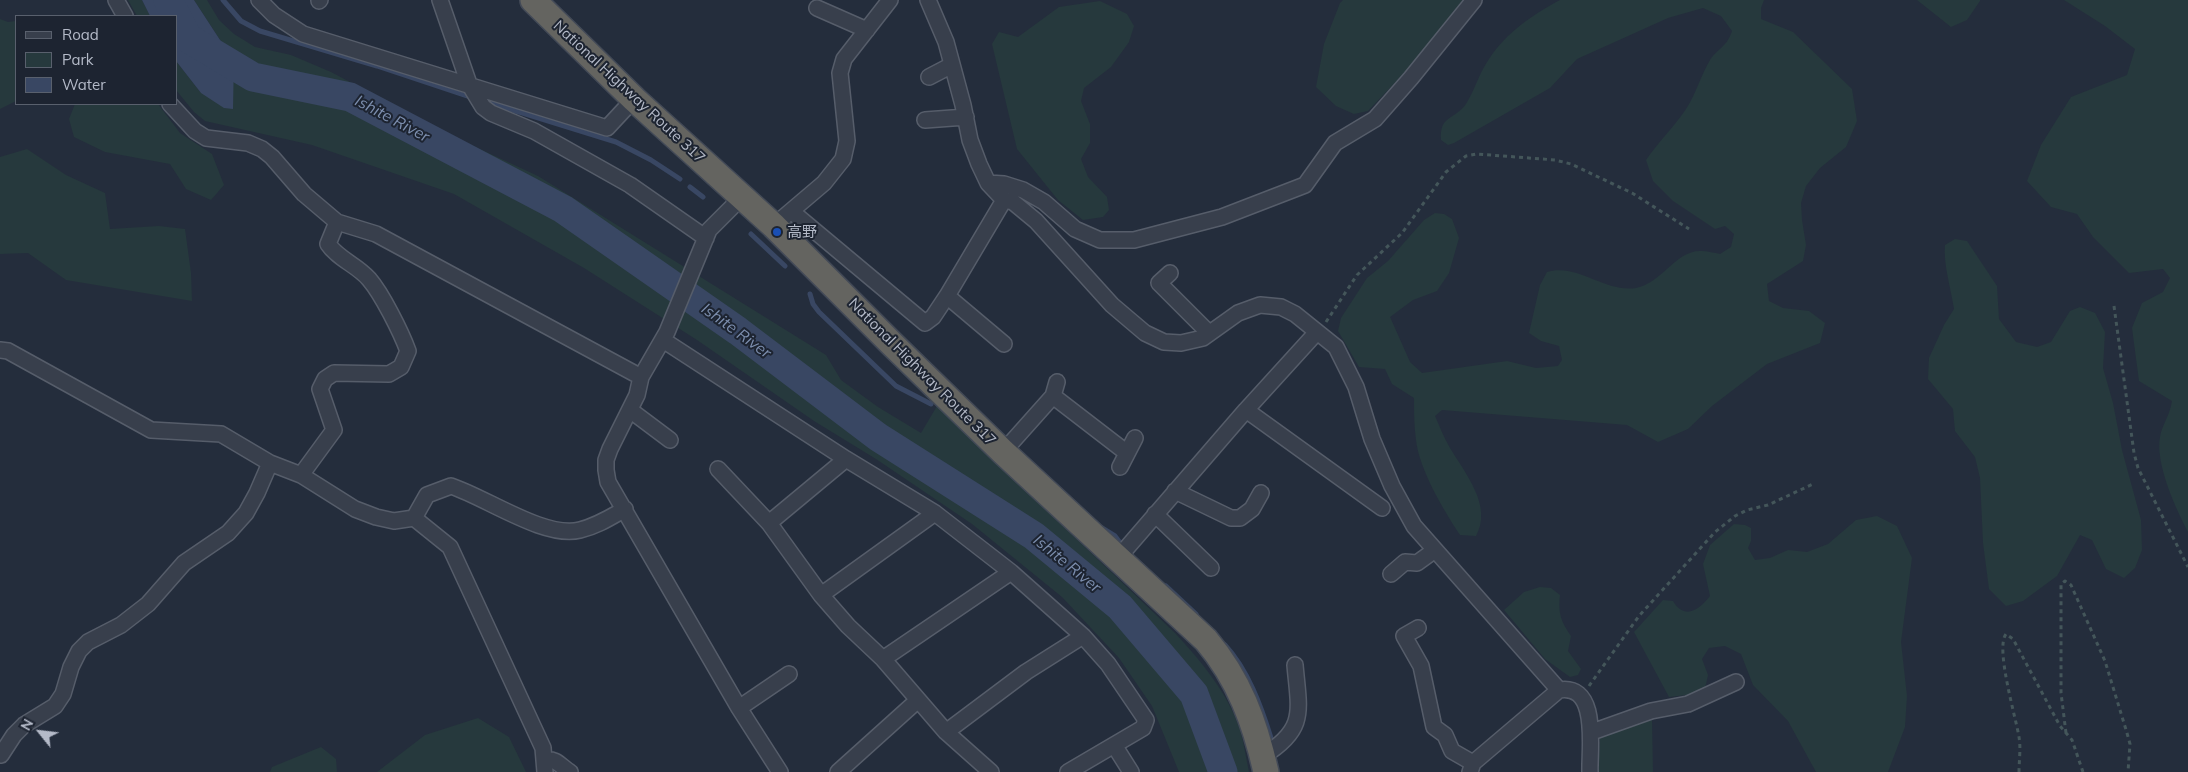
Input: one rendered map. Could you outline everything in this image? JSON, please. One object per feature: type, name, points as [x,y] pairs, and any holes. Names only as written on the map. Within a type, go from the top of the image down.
[{"type":"highway","name":"National Highway Route 317","points":[[533,0],[634,99],[742,197],[783,218],[891,343],[1003,452],[1189,623],[1222,660],[1246,704],[1264,764]]},
{"type":"street","points":[[116,0],[124,15]]},
{"type":"street","points":[[260,0],[274,16],[303,34],[606,128],[634,99]]},
{"type":"street","points":[[440,0],[469,84],[483,107],[491,113],[534,131],[630,185],[706,238]]},
{"type":"street","points":[[890,0],[844,59],[840,73],[847,141],[843,159],[824,183],[783,218],[925,323],[933,317],[947,296],[1004,200]]},
{"type":"street","points":[[928,0],[946,42],[966,117],[970,140],[988,183],[1004,200],[1013,202],[1036,221],[1112,305],[1145,333],[1164,342],[1181,343],[1203,338],[1238,314],[1260,306],[1281,307],[1295,314],[1336,347],[1356,387],[1372,439],[1392,486],[1414,526],[1559,690]]},
{"type":"street","points":[[988,183],[1004,184],[1023,190],[1044,202],[1075,229],[1100,240],[1134,240],[1222,217],[1304,185],[1335,143],[1375,119],[1474,0]]},
{"type":"street","points":[[817,8],[867,30]]},
{"type":"street","points":[[929,77],[952,65]]},
{"type":"street","points":[[171,105],[195,131],[206,138],[248,143],[262,149],[272,157],[304,194],[337,222],[376,234],[641,378]]},
{"type":"street","points":[[926,120],[966,117]]},
{"type":"street","points":[[742,197],[709,230],[665,336],[641,378],[637,395],[610,449],[606,460],[606,470],[608,482],[626,509],[740,708],[780,772]]},
{"type":"street","points":[[301,475],[334,430],[320,389],[324,379],[334,373],[389,374],[401,367],[408,351],[401,333],[370,280],[350,263],[334,253],[328,244],[337,222]]},
{"type":"street","points":[[1170,273],[1159,283],[1209,333]]},
{"type":"street","points":[[947,296],[1004,344]]},
{"type":"street","points":[[1118,558],[1246,410],[1317,332]]},
{"type":"street","points":[[665,336],[846,459],[935,513],[1011,572],[1083,636],[1108,664],[1146,720],[1143,728],[1068,772]]},
{"type":"street","points":[[0,350],[8,351],[151,430],[221,434],[270,464],[301,475],[354,509],[394,521],[414,518],[450,547],[536,733],[545,766]]},
{"type":"street","points":[[1003,452],[1055,389],[1127,453]]},
{"type":"street","points":[[630,410],[670,440]]},
{"type":"street","points":[[1246,410],[1382,508]]},
{"type":"street","points":[[1120,467],[1135,438]]},
{"type":"street","points":[[768,523],[846,459]]},
{"type":"street","points":[[1,755],[14,735],[24,725],[55,706],[63,694],[71,667],[79,651],[88,642],[121,625],[148,604],[184,563],[228,533],[249,506],[270,464]]},
{"type":"street","points":[[718,469],[768,523],[821,595],[848,626],[883,659],[946,732],[991,772]]},
{"type":"street","points":[[414,518],[427,494],[451,486],[543,527],[559,532],[578,531],[597,525],[626,509]]},
{"type":"street","points":[[1175,492],[1231,518],[1240,518],[1252,509],[1261,493]]},
{"type":"street","points":[[821,595],[935,513]]},
{"type":"street","points":[[1155,514],[1211,568]]},
{"type":"street","points":[[1391,574],[1405,562],[1416,563],[1435,550]]},
{"type":"street","points":[[883,659],[1011,572]]},
{"type":"street","points":[[1418,628],[1404,636],[1421,666],[1434,727],[1445,735],[1452,751],[1471,768],[1559,690],[1567,689],[1580,696],[1591,722],[1590,772]]},
{"type":"street","points":[[946,732],[1026,672],[1083,636]]},
{"type":"street","points":[[1264,764],[1294,729],[1299,715],[1295,665]]},
{"type":"street","points":[[740,708],[789,674]]},
{"type":"street","points":[[1592,732],[1651,711],[1688,704],[1736,682]]},
{"type":"street","points":[[838,772],[918,700]]},
{"type":"street","points":[[1114,745],[1131,772]]},
{"type":"street","points":[[545,766],[551,759],[570,772]]},
{"type":"path","points":[[1317,332],[1330,317],[1357,275],[1402,233],[1446,172],[1466,156],[1477,154],[1555,160],[1571,164],[1632,194],[1689,229]]},
{"type":"path","points":[[2114,306],[2134,453],[2138,468],[2188,567]]},
{"type":"path","points":[[1580,696],[1639,616],[1715,532],[1746,510],[1768,505],[1812,484]]},
{"type":"path","points":[[2066,733],[2062,694],[2061,589],[2062,584],[2066,581],[2071,585],[2104,661],[2130,744],[2128,772]]},
{"type":"path","points":[[2019,772],[2019,739],[2004,668],[2003,643],[2006,634],[2013,639],[2060,726],[2072,740],[2082,772]]},
{"type":"green space","points":[[128,0],[142,0],[150,15],[136,15]]},
{"type":"green space","points":[[194,0],[207,0],[219,20],[234,34],[255,47],[291,55],[331,72],[454,137],[538,176],[826,355],[841,380],[878,407],[921,433],[937,406],[1175,633],[1194,655],[1213,678],[1235,716],[1249,772],[1179,772],[1152,706],[1119,658],[1062,597],[972,524],[876,459],[814,421],[697,340],[584,268],[454,194],[312,145],[205,121],[194,112],[178,92],[178,64],[201,93],[234,56],[222,43]]},
{"type":"green space","points":[[1343,0],[1463,0],[1407,70],[1368,111],[1354,114],[1336,106],[1316,87],[1324,44],[1340,3]]},
{"type":"green space","points":[[1560,0],[1764,0],[1761,8],[1761,19],[1793,32],[1852,89],[1857,121],[1846,147],[1820,168],[1806,186],[1801,203],[1806,245],[1803,261],[1767,284],[1769,301],[1783,308],[1809,311],[1825,323],[1820,343],[1767,364],[1712,406],[1688,429],[1658,442],[1627,425],[1442,410],[1435,416],[1448,444],[1475,490],[1481,513],[1480,525],[1476,536],[1460,535],[1440,502],[1422,464],[1415,435],[1414,398],[1392,384],[1385,369],[1359,367],[1338,331],[1341,318],[1367,278],[1388,261],[1424,220],[1435,213],[1444,214],[1452,219],[1459,238],[1449,273],[1437,291],[1413,300],[1390,317],[1410,362],[1422,373],[1507,361],[1536,368],[1558,366],[1562,360],[1559,346],[1541,341],[1529,333],[1540,285],[1547,272],[1558,270],[1570,271],[1613,286],[1636,288],[1654,280],[1676,261],[1692,252],[1704,251],[1720,254],[1731,247],[1734,234],[1725,226],[1715,229],[1673,201],[1653,181],[1646,160],[1688,106],[1710,60],[1728,41],[1732,31],[1721,16],[1703,8],[1668,18],[1577,59],[1550,88],[1454,143],[1448,145],[1441,140],[1441,132],[1445,122],[1466,104],[1486,64],[1496,49],[1521,25]]},
{"type":"green space","points":[[1917,0],[1980,1],[1967,20],[1951,27]]},
{"type":"green space","points":[[2064,0],[2188,0],[2188,532],[2163,473],[2159,448],[2162,428],[2170,411],[2172,401],[2139,381],[2132,328],[2142,303],[2163,292],[2170,278],[2163,269],[2129,273],[2093,237],[2077,214],[2051,207],[2027,181],[2041,145],[2071,97],[2127,75],[2135,49],[2105,26]]},
{"type":"green space","points":[[1100,1],[1127,14],[1134,26],[1129,42],[1111,67],[1084,88],[1081,101],[1090,124],[1090,143],[1081,159],[1088,177],[1107,197],[1109,210],[1103,217],[1083,220],[1058,200],[1017,149],[992,44],[999,32],[1018,37],[1059,7]]},
{"type":"green space","points":[[0,19],[8,22],[15,21],[15,102],[0,109]]},
{"type":"green space","points":[[75,105],[159,105],[180,133],[212,154],[224,185],[211,200],[186,189],[170,164],[105,152],[74,137],[69,119]]},
{"type":"green space","points":[[27,149],[66,175],[105,193],[110,229],[159,226],[185,229],[191,273],[192,301],[66,280],[28,253],[0,254],[0,157]]},
{"type":"green space","points":[[1955,239],[1967,241],[1997,286],[1999,319],[2016,342],[2037,347],[2051,342],[2070,311],[2080,307],[2095,313],[2105,332],[2103,368],[2141,520],[2142,550],[2135,568],[2124,578],[2106,569],[2092,540],[2080,535],[2057,576],[2023,601],[2006,606],[1989,589],[1983,543],[1980,478],[1975,457],[1955,431],[1953,409],[1928,379],[1929,358],[1944,325],[1954,309],[1946,268],[1945,245]]},
{"type":"green space","points":[[1877,516],[1897,526],[1912,558],[1901,642],[1907,696],[1905,727],[1888,772],[1816,772],[1788,721],[1753,685],[1741,654],[1725,646],[1709,648],[1702,659],[1708,675],[1704,693],[1669,697],[1634,632],[1663,600],[1673,601],[1678,607],[1687,612],[1697,609],[1706,601],[1710,596],[1703,564],[1710,545],[1734,524],[1745,525],[1751,528],[1751,541],[1748,548],[1755,560],[1770,558],[1788,550],[1807,552],[1828,544],[1856,520]]},
{"type":"green space","points":[[1540,587],[1551,588],[1560,595],[1559,607],[1561,617],[1571,636],[1568,651],[1581,669],[1578,675],[1570,677],[1545,659],[1504,610],[1524,592]]},
{"type":"green space","points":[[478,718],[509,737],[526,772],[377,772],[425,735]]},
{"type":"green space","points":[[1652,720],[1653,772],[1598,772],[1600,737]]},
{"type":"green space","points":[[321,747],[336,759],[337,772],[270,772],[272,767]]},
{"type":"water","points":[[142,0],[194,0],[222,43],[234,56],[233,109],[224,108],[201,93],[178,64],[178,15],[150,15]]},
{"type":"waterway","name":"Ishite River","points":[[168,0],[176,15]]},
{"type":"waterway","points":[[223,0],[241,21],[260,31],[377,66],[470,97]]},
{"type":"waterway","name":"Ishite River","points":[[178,19],[188,38],[253,77],[350,97],[563,209],[738,331],[878,437],[1034,536],[1120,607],[1194,694],[1223,772]]},
{"type":"waterway","points":[[487,102],[616,142],[651,160],[680,179]]},
{"type":"waterway","points":[[690,187],[703,197]]},
{"type":"waterway","points":[[751,234],[785,266]]},
{"type":"waterway","points":[[810,294],[813,304],[819,312],[896,386],[931,404]]},
{"type":"waterway","points":[[1102,528],[1115,536],[1121,544]]},
{"type":"waterway","points":[[1166,586],[1196,614]]},
{"type":"waterway","points":[[1225,645],[1247,677],[1271,738]]},
{"type":"place","name":"高野","points":[[777,232]]}]
